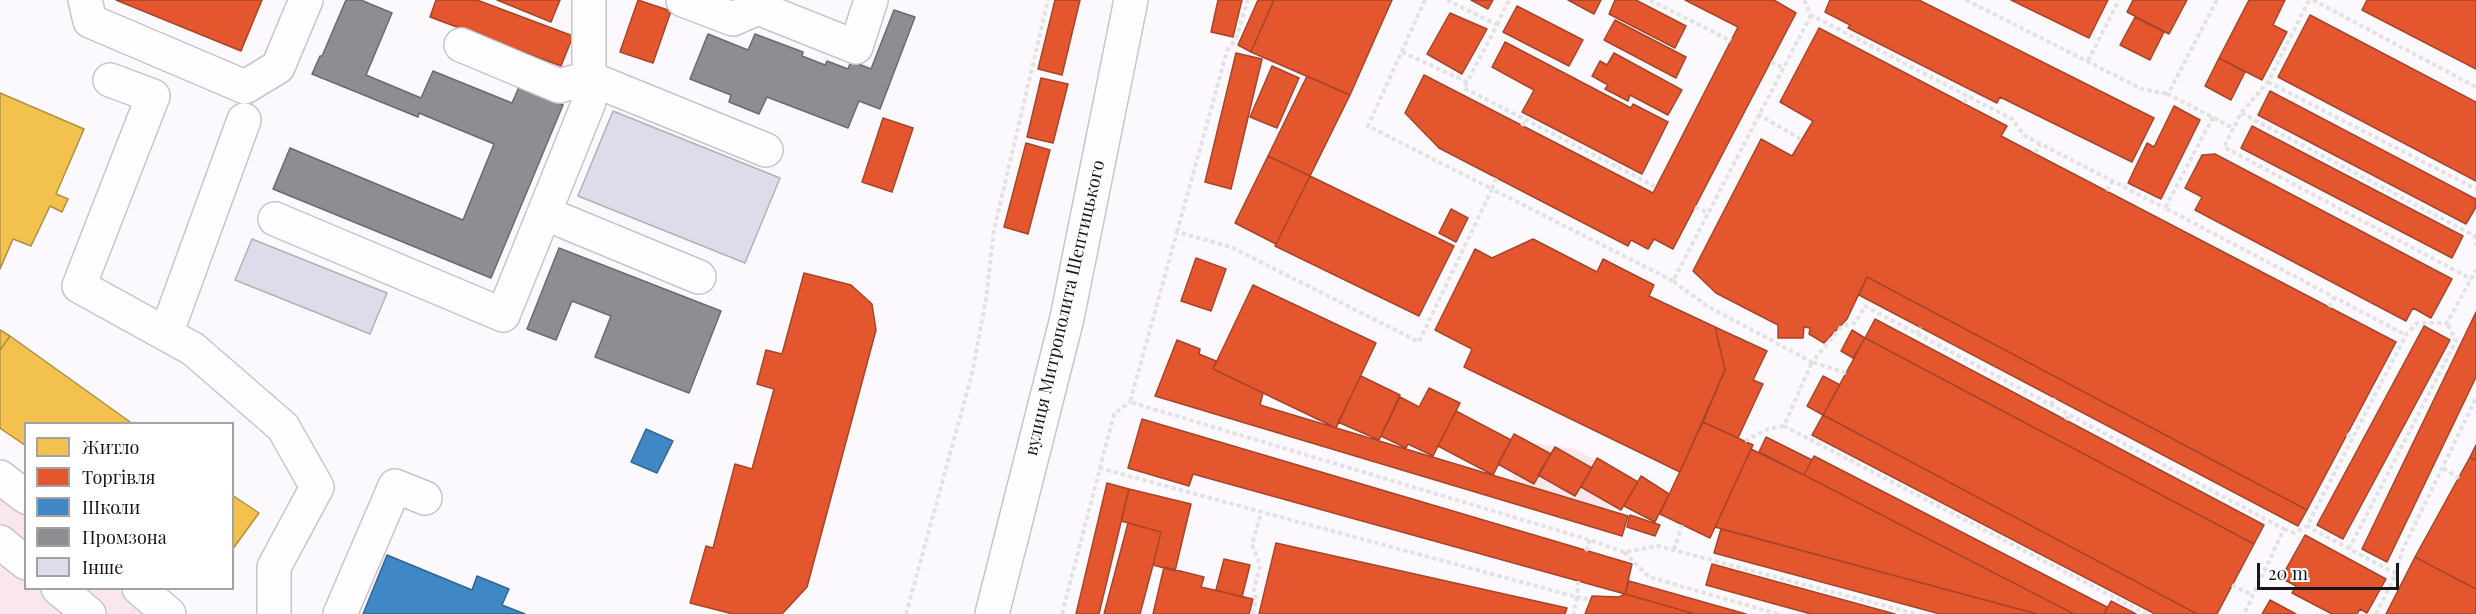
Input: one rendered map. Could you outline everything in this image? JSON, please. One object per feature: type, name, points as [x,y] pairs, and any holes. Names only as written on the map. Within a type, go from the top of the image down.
[{"type":"street","points":[[85,0],[90,21],[245,87],[278,67],[306,0]]},
{"type":"street","points":[[275,219],[503,315],[589,102],[589,0]]},
{"type":"street","points":[[682,0],[733,19],[758,8],[856,47],[871,0]]},
{"type":"street","name":"вулиця Митрополита Шептицького","points":[[992,614],[1067,318],[1131,0]]},
{"type":"street","points":[[461,45],[559,86],[589,78],[766,150]]},
{"type":"street","points":[[110,80],[153,96],[80,286],[193,350],[283,427],[317,487],[274,567],[274,614]]},
{"type":"street","points":[[166,334],[244,120]]},
{"type":"street","points":[[544,213],[699,277]]},
{"type":"street","points":[[0,477],[24,495]]},
{"type":"street","points":[[340,614],[395,486],[425,498]]},
{"type":"street","points":[[0,542],[24,561]]},
{"type":"street","points":[[60,590],[89,614]]},
{"type":"street","points":[[141,590],[169,614]]},
{"type":"path","points":[[906,614],[972,374],[986,299],[993,230],[1048,0]]},
{"type":"path","points":[[1062,614],[1114,414],[1130,402],[1227,51],[1236,38],[1248,0]]},
{"type":"path","points":[[1425,0],[1368,126],[1672,280],[1707,306],[1812,362],[1846,373]]},
{"type":"path","points":[[1447,0],[1497,25]]},
{"type":"path","points":[[1509,0],[1464,88],[1656,187]]},
{"type":"path","points":[[1650,0],[1731,41]]},
{"type":"path","points":[[1804,0],[1811,15],[2012,119],[2025,136],[2406,335]]},
{"type":"path","points":[[1966,0],[2142,89],[2169,94],[2234,128]]},
{"type":"path","points":[[2088,61],[2119,0]]},
{"type":"path","points":[[2169,94],[2217,0]]},
{"type":"path","points":[[2471,279],[2224,147],[2241,113],[2268,82],[2311,0],[2476,87]]},
{"type":"path","points":[[1672,280],[1811,15]]},
{"type":"path","points":[[1402,52],[1467,82]]},
{"type":"path","points":[[1771,62],[1783,68]]},
{"type":"path","points":[[2268,82],[2476,189]]},
{"type":"path","points":[[1964,103],[1968,96]]},
{"type":"path","points":[[2241,113],[2476,235],[2476,245]]},
{"type":"path","points":[[1758,114],[1802,140]]},
{"type":"path","points":[[2165,208],[2213,117]]},
{"type":"path","points":[[1522,126],[1525,120]]},
{"type":"path","points":[[2036,153],[2040,144]]},
{"type":"path","points":[[1177,232],[1231,247],[1419,342],[1496,178]]},
{"type":"path","points":[[2107,191],[2112,182]]},
{"type":"path","points":[[1695,207],[1708,213]]},
{"type":"path","points":[[2447,322],[2476,270]]},
{"type":"path","points":[[2329,308],[2334,298]]},
{"type":"path","points":[[1784,426],[1812,362],[1842,327],[1855,323],[1865,306],[2294,533],[2307,526],[2406,335],[2417,322],[2447,322]]},
{"type":"path","points":[[2349,549],[2456,341],[2447,322]]},
{"type":"path","points":[[1917,334],[1921,327]]},
{"type":"path","points":[[2051,405],[2055,398]]},
{"type":"path","points":[[2376,614],[2396,574],[2402,551],[2476,398]]},
{"type":"path","points":[[1130,402],[1590,540],[1624,552],[1649,577],[1779,614]]},
{"type":"path","points":[[2066,420],[2070,414]]},
{"type":"path","points":[[1745,441],[1768,429],[1784,426],[2146,614]]},
{"type":"path","points":[[2347,434],[2353,438]]},
{"type":"path","points":[[2126,445],[2130,437]]},
{"type":"path","points":[[1099,468],[1590,600]]},
{"type":"path","points":[[2184,476],[2188,468]]},
{"type":"path","points":[[2443,468],[2459,478]]},
{"type":"path","points":[[1253,614],[1256,600],[1254,590],[1260,565],[1252,544],[1261,513]]},
{"type":"path","points":[[1674,550],[1682,525]]},
{"type":"path","points":[[2307,526],[2396,574]]},
{"type":"path","points":[[2244,614],[2284,529]]},
{"type":"path","points":[[1586,551],[1590,540]]},
{"type":"path","points":[[1624,552],[1658,546],[1916,614]]},
{"type":"path","points":[[1574,614],[1578,581]]},
{"type":"path","points":[[2232,585],[2253,595]]},
{"type":"shaded area","points":[[1533,443],[1574,449],[1611,468],[1618,488],[1610,507],[1604,513],[1514,487],[1511,459]]},
{"type":"shaded area","points":[[0,466],[24,486],[24,590],[148,590],[177,614],[0,614]]},
{"type":"building: Житло","points":[[0,93],[84,129],[56,194],[68,199],[62,212],[50,206],[31,246],[13,239],[0,269]]},
{"type":"building: Житло","points":[[0,330],[10,336],[0,350]]},
{"type":"building: Житло","points":[[10,336],[130,422],[24,422],[24,445],[0,428],[0,350]]},
{"type":"building: Житло","points":[[234,496],[259,513],[234,547]]},
{"type":"building: Торгівля","points":[[116,0],[262,0],[241,51]]},
{"type":"building: Торгівля","points":[[436,0],[477,0],[573,36],[561,66],[430,17]]},
{"type":"building: Торгівля","points":[[497,0],[560,0],[551,22]]},
{"type":"building: Торгівля","points":[[638,0],[671,11],[653,63],[620,52]]},
{"type":"building: Торгівля","points":[[1055,0],[1080,0],[1062,75],[1038,69]]},
{"type":"building: Торгівля","points":[[1218,0],[1242,0],[1233,37],[1211,32]]},
{"type":"building: Торгівля","points":[[1258,0],[1274,0],[1251,52],[1238,45]]},
{"type":"building: Торгівля","points":[[1274,0],[1392,0],[1350,95],[1251,52]]},
{"type":"building: Торгівля","points":[[1471,0],[1493,0],[1488,9]]},
{"type":"building: Торгівля","points":[[1568,0],[1601,0],[1594,14]]},
{"type":"building: Торгівля","points":[[1615,0],[1636,0],[1686,26],[1675,48],[1609,14]]},
{"type":"building: Торгівля","points":[[1685,0],[1774,0],[1796,13],[1673,249],[1654,239],[1648,249],[1631,240],[1628,246],[1439,148],[1405,113],[1424,75],[1653,193],[1738,27]]},
{"type":"building: Торгівля","points":[[1830,0],[1919,0],[2154,118],[2132,162],[2000,97],[1997,103],[1848,28],[1850,25],[1825,12]]},
{"type":"building: Торгівля","points":[[2011,0],[2108,0],[2089,38]]},
{"type":"building: Торгівля","points":[[2133,0],[2187,0],[2169,34],[2127,12]]},
{"type":"building: Торгівля","points":[[2249,0],[2285,0],[2273,25],[2287,32],[2262,80],[2219,58]]},
{"type":"building: Торгівля","points":[[2367,0],[2476,0],[2476,69],[2362,10]]},
{"type":"building: Торгівля","points":[[1517,6],[1583,40],[1569,66],[1503,32]]},
{"type":"building: Торгівля","points":[[1450,13],[1487,29],[1462,74],[1427,54]]},
{"type":"building: Торгівля","points":[[2310,15],[2476,102],[2476,181],[2278,77]]},
{"type":"building: Торгівля","points":[[2135,17],[2164,32],[2150,60],[2120,45]]},
{"type":"building: Торгівля","points":[[1615,20],[1686,57],[1676,78],[1604,40]]},
{"type":"building: Торгівля","points":[[1819,28],[2007,126],[2001,136],[2396,342],[2307,510],[1867,277],[1847,319],[1824,343],[1809,334],[1810,328],[1804,327],[1803,338],[1778,338],[1778,325],[1716,293],[1693,271],[1761,139],[1792,156],[1813,121],[1780,102]]},
{"type":"building: Торгівля","points":[[1505,42],[1631,108],[1633,104],[1668,122],[1642,174],[1522,112],[1534,90],[1492,67]]},
{"type":"building: Торгівля","points":[[1236,53],[1262,59],[1231,189],[1205,182]]},
{"type":"building: Торгівля","points":[[1614,53],[1682,90],[1668,115],[1630,95],[1628,101],[1605,89],[1608,85],[1592,76],[1600,61],[1607,65]]},
{"type":"building: Торгівля","points":[[2219,58],[2245,72],[2231,100],[2205,86]]},
{"type":"building: Торгівля","points":[[1272,66],[1299,78],[1277,128],[1250,117]]},
{"type":"building: Торгівля","points":[[1307,76],[1350,95],[1310,176],[1268,156]]},
{"type":"building: Торгівля","points":[[1041,78],[1068,84],[1053,143],[1027,137]]},
{"type":"building: Торгівля","points":[[2270,91],[2476,199],[2476,207],[2466,224],[2258,115]]},
{"type":"building: Торгівля","points":[[2174,106],[2200,120],[2161,199],[2128,183],[2147,143],[2154,147]]},
{"type":"building: Торгівля","points":[[883,118],[913,128],[892,192],[862,182]]},
{"type":"building: Торгівля","points":[[2252,126],[2463,236],[2452,258],[2241,148]]},
{"type":"building: Торгівля","points":[[1026,143],[1050,150],[1028,234],[1004,227]]},
{"type":"building: Торгівля","points":[[2215,154],[2452,279],[2431,318],[2413,308],[2406,321],[2195,210],[2202,197],[2185,188],[2202,155]]},
{"type":"building: Торгівля","points":[[1268,156],[1310,176],[1276,244],[1235,223]]},
{"type":"building: Торгівля","points":[[1310,176],[1454,246],[1419,316],[1275,246]]},
{"type":"building: Торгівля","points":[[1451,209],[1468,218],[1456,242],[1439,233]]},
{"type":"building: Торгівля","points":[[1533,239],[1597,272],[1603,259],[1654,285],[1649,296],[1715,327],[1725,370],[1680,472],[1464,367],[1472,349],[1435,330],[1475,249],[1492,258]]},
{"type":"building: Торгівля","points":[[1196,258],[1226,269],[1211,311],[1181,301]]},
{"type":"building: Торгівля","points":[[804,273],[851,285],[872,304],[876,330],[807,587],[782,614],[733,614],[690,603],[706,546],[713,548],[735,464],[752,469],[774,389],[757,384],[766,350],[782,354]]},
{"type":"building: Торгівля","points":[[1867,277],[2307,510],[2298,526],[1859,295]]},
{"type":"building: Торгівля","points":[[1253,285],[1376,343],[1336,428],[1213,369]]},
{"type":"building: Торгівля","points":[[2476,312],[2476,377],[2387,562],[2362,549]]},
{"type":"building: Торгівля","points":[[1875,319],[2264,525],[2254,544],[1865,338]]},
{"type":"building: Торгівля","points":[[2424,326],[2450,340],[2343,539],[2317,525]]},
{"type":"building: Торгівля","points":[[1715,327],[1767,351],[1753,380],[1763,384],[1738,438],[1703,422],[1725,370]]},
{"type":"building: Торгівля","points":[[1852,330],[1865,338],[1853,358],[1841,351]]},
{"type":"building: Торгівля","points":[[1865,338],[2254,544],[2217,614],[2197,614],[1823,415]]},
{"type":"building: Торгівля","points":[[1177,340],[1200,349],[1199,354],[1216,361],[1213,369],[1263,393],[1260,405],[1628,516],[1622,536],[1155,396]]},
{"type":"building: Торгівля","points":[[1361,376],[1400,395],[1379,440],[1338,422]]},
{"type":"building: Торгівля","points":[[1823,376],[1840,385],[1823,415],[1807,406]]},
{"type":"building: Торгівля","points":[[1429,388],[1460,403],[1433,456],[1408,444],[1406,448],[1381,436],[1400,397],[1419,407]]},
{"type":"building: Торгівля","points":[[1456,411],[1511,440],[1493,475],[1438,446]]},
{"type":"building: Торгівля","points":[[1823,415],[2197,614],[2155,614],[1812,435]]},
{"type":"building: Торгівля","points":[[1142,419],[1632,564],[1625,594],[1193,474],[1189,486],[1128,468]]},
{"type":"building: Торгівля","points":[[1703,422],[1753,445],[1710,538],[1660,514]]},
{"type":"building: Торгівля","points":[[1514,434],[1551,454],[1534,484],[1498,464]]},
{"type":"building: Торгівля","points":[[1766,437],[1812,460],[1804,475],[1759,452]]},
{"type":"building: Торгівля","points":[[2476,445],[2476,461],[2470,457]]},
{"type":"building: Торгівля","points":[[1555,447],[1592,468],[1575,496],[1538,475]]},
{"type":"building: Торгівля","points":[[1751,449],[2074,614],[2037,614],[1715,527]]},
{"type":"building: Торгівля","points":[[1814,456],[2107,607],[2104,614],[2074,614],[1804,475]]},
{"type":"building: Торгівля","points":[[2470,457],[2476,461],[2476,589],[2415,557]]},
{"type":"building: Торгівля","points":[[1597,458],[1638,482],[1621,510],[1581,487]]},
{"type":"building: Торгівля","points":[[1641,476],[1669,494],[1655,522],[1624,506]]},
{"type":"building: Торгівля","points":[[1107,483],[1129,489],[1099,614],[1076,614]]},
{"type":"building: Торгівля","points":[[1129,489],[1191,504],[1175,571],[1153,565],[1161,532],[1121,521]]},
{"type":"building: Торгівля","points":[[1630,515],[1660,525],[1655,536],[1627,527]]},
{"type":"building: Торгівля","points":[[1128,523],[1161,532],[1153,565],[1140,614],[1104,614]]},
{"type":"building: Торгівля","points":[[1721,529],[2037,614],[1940,614],[1714,553]]},
{"type":"building: Торгівля","points":[[2305,535],[2386,579],[2367,613],[2360,609],[2357,614],[2332,614],[2292,593],[2296,586],[2281,578]]},
{"type":"building: Торгівля","points":[[1276,543],[1567,608],[1565,614],[1259,614]]},
{"type":"building: Торгівля","points":[[2415,557],[2476,589],[2476,614],[2386,614]]},
{"type":"building: Торгівля","points":[[1224,559],[1250,565],[1242,597],[1216,590]]},
{"type":"building: Торгівля","points":[[1712,564],[1895,614],[1811,614],[1706,585]]},
{"type":"building: Торгівля","points":[[1164,567],[1204,577],[1201,587],[1253,599],[1249,614],[1153,614]]},
{"type":"building: Торгівля","points":[[1629,581],[1746,614],[1695,614],[1625,594]]},
{"type":"building: Торгівля","points":[[1625,594],[1695,614],[1585,614],[1592,596],[1619,597]]},
{"type":"building: Торгівля","points":[[2270,600],[2296,614],[2262,614]]},
{"type":"building: Торгівля","points":[[2111,601],[2136,614],[2104,614]]},
{"type":"building: Школи","points":[[646,429],[673,441],[657,473],[631,462]]},
{"type":"building: Школи","points":[[387,555],[472,590],[477,576],[509,589],[502,605],[525,614],[363,614]]},
{"type":"building: Промзона","points":[[346,0],[361,0],[392,13],[366,75],[421,98],[433,71],[512,103],[519,87],[563,105],[491,278],[273,189],[290,148],[463,220],[494,144],[419,113],[418,117],[312,74]]},
{"type":"building: Промзона","points":[[894,10],[915,17],[880,109],[859,101],[848,128],[767,97],[759,114],[729,102],[731,95],[690,79],[708,34],[748,50],[755,34],[803,52],[802,56],[825,65],[827,61],[848,69],[851,61],[871,69]]},
{"type":"building: Промзона","points":[[559,248],[721,311],[689,393],[595,357],[611,316],[572,301],[556,340],[527,329]]},
{"type":"building: Інше","points":[[613,111],[780,178],[745,263],[578,196]]},
{"type":"building: Інше","points":[[252,239],[387,293],[370,334],[235,280]]}]
